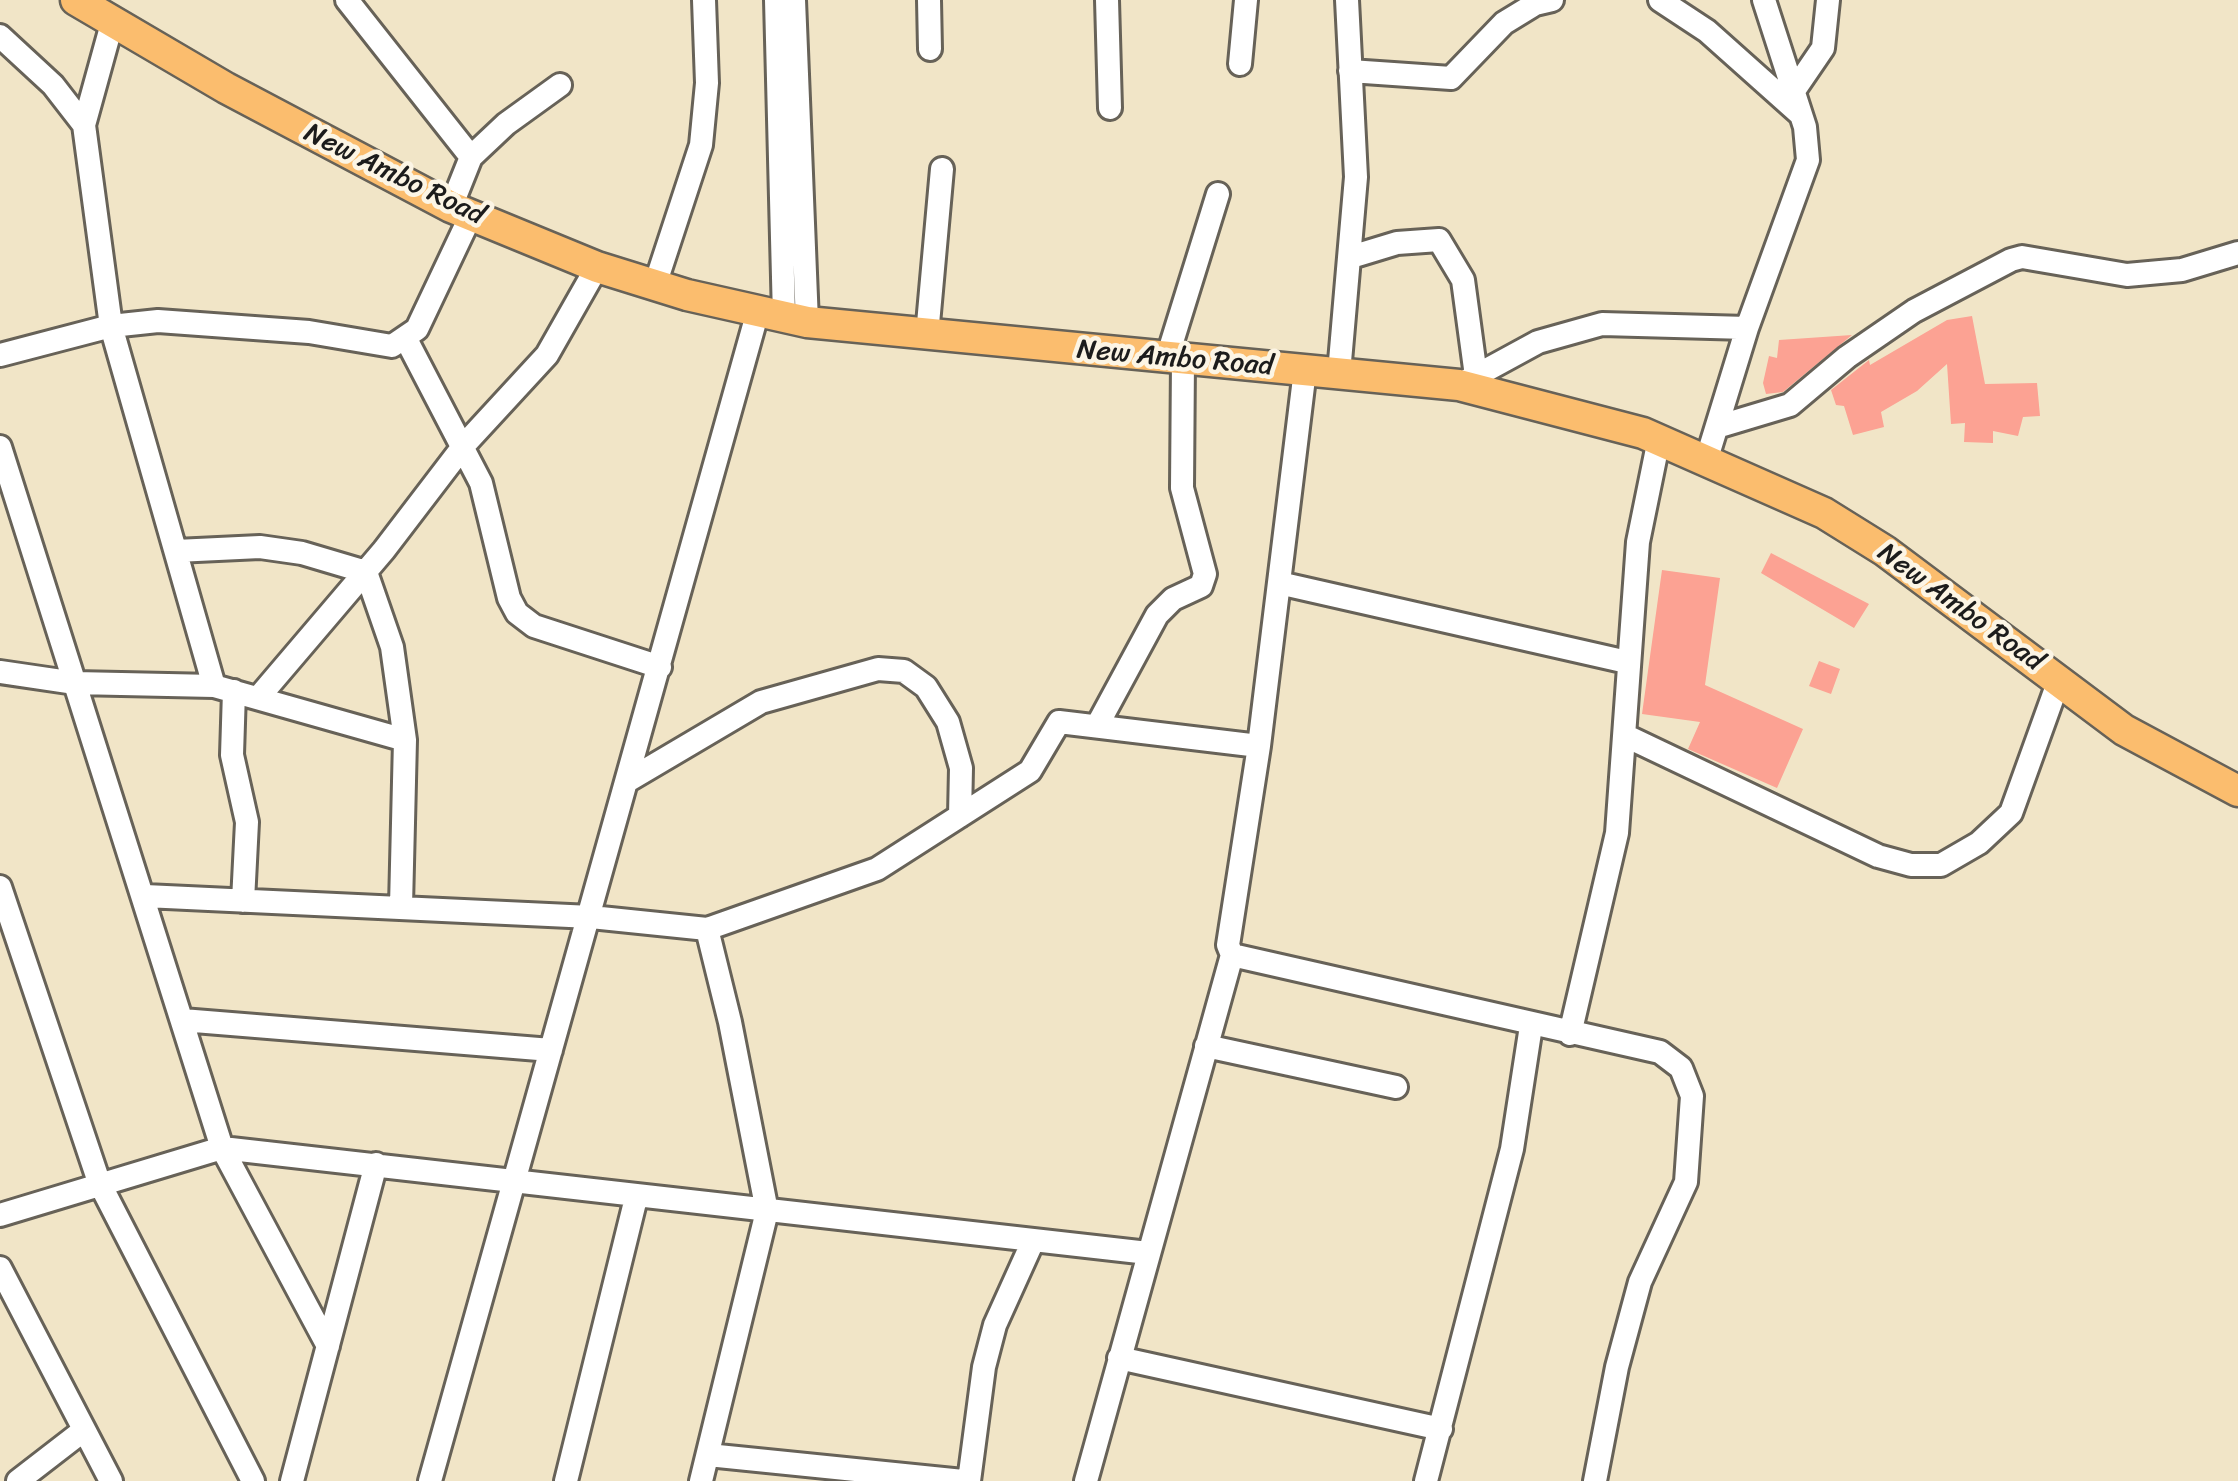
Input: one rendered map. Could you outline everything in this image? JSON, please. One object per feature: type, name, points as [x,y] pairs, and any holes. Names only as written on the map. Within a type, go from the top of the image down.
[{"type":"main road","name":"New Ambo Road","points":[[76,0],[226,88],[461,211],[598,267],[655,285],[783,317],[927,336],[1467,381],[1659,439],[1840,523],[2124,730],[2238,792]]},
{"type":"street","points":[[346,0],[471,157]]},
{"type":"street","points":[[655,285],[702,145],[707,83],[704,0]]},
{"type":"street","points":[[776,0],[783,317]]},
{"type":"street","points":[[430,1481],[660,667],[783,317],[794,0]]},
{"type":"street","points":[[929,0],[930,49]]},
{"type":"street","points":[[1107,0],[1110,108]]},
{"type":"street","points":[[1240,64],[1246,0]]},
{"type":"street","points":[[1339,373],[1356,177],[1347,0]]},
{"type":"street","points":[[1350,71],[1451,78],[1504,22],[1535,4],[1552,0]]},
{"type":"street","points":[[1660,0],[1707,31],[1797,103]]},
{"type":"street","points":[[1707,458],[1720,426],[1747,328],[1808,160],[1797,103],[1764,0]]},
{"type":"street","points":[[1797,103],[1823,48],[1828,0]]},
{"type":"street","points":[[113,20],[84,125],[111,326],[176,551],[224,688],[232,755],[247,822],[244,901]]},
{"type":"street","points":[[0,36],[53,85],[84,125]]},
{"type":"street","points":[[0,356],[111,326],[158,321],[246,327],[392,346],[417,328],[461,211],[471,157],[506,124],[560,85]]},
{"type":"street","points":[[927,336],[942,169]]},
{"type":"street","points":[[1098,724],[1138,656],[1156,615],[1174,599],[1201,586],[1204,574],[1182,488],[1174,359],[1218,194]]},
{"type":"street","points":[[1351,257],[1396,243],[1440,240],[1463,280],[1467,381],[1538,342],[1602,324],[1747,328]]},
{"type":"street","points":[[1720,426],[1790,406],[1847,357],[1914,311],[2011,260],[2022,257],[2126,275],[2182,270],[2238,253]]},
{"type":"street","points":[[258,698],[366,572],[465,444],[547,355],[598,267]]},
{"type":"street","points":[[406,339],[465,444],[481,483],[509,598],[516,612],[534,626],[660,667]]},
{"type":"street","points":[[1086,1481],[1232,956],[1228,945],[1258,746],[1305,370]]},
{"type":"street","points":[[1570,1034],[1617,834],[1638,542],[1659,439]]},
{"type":"street","points":[[0,446],[146,896],[222,1148],[328,1346]]},
{"type":"street","points":[[176,551],[260,547],[366,572]]},
{"type":"street","points":[[366,572],[392,646],[405,740],[401,906]]},
{"type":"street","points":[[1279,583],[1627,662]]},
{"type":"street","points":[[629,780],[761,702],[878,669],[904,672],[926,687],[948,722],[960,768],[960,816]]},
{"type":"street","points":[[0,672],[75,683],[224,688],[405,740]]},
{"type":"street","points":[[1626,736],[1878,856],[1911,865],[1941,865],[1979,843],[2011,812],[2058,680]]},
{"type":"street","points":[[146,896],[591,917],[707,929],[877,870],[1030,772],[1058,722],[1258,746]]},
{"type":"street","points":[[0,887],[99,1182],[253,1481]]},
{"type":"street","points":[[701,1481],[767,1211],[707,929]]},
{"type":"street","points":[[1232,956],[1673,1059],[1691,1085],[1682,1196],[1640,1282],[1617,1368],[1595,1481]]},
{"type":"street","points":[[182,1020],[551,1050]]},
{"type":"street","points":[[1426,1481],[1512,1150],[1531,1026]]},
{"type":"street","points":[[1206,1046],[1396,1086]]},
{"type":"street","points":[[0,1215],[222,1148],[636,1198],[1148,1253]]},
{"type":"street","points":[[292,1481],[376,1164]]},
{"type":"street","points":[[566,1481],[636,1198]]},
{"type":"street","points":[[708,1455],[966,1481],[984,1367],[995,1325],[1033,1241]]},
{"type":"street","points":[[0,1268],[110,1481]]},
{"type":"street","points":[[1119,1358],[1441,1429]]},
{"type":"street","points":[[18,1481],[84,1430]]},
{"type":"building","points":[[1972,316],[1985,384],[2037,383],[2040,416],[2023,417],[2018,436],[1993,431],[1993,443],[1964,442],[1965,423],[1951,424],[1947,364],[1917,391],[1881,412],[1884,427],[1853,435],[1844,406],[1836,405],[1831,390],[1869,360],[1870,365],[1947,320]]},
{"type":"building","points":[[1852,335],[1783,392],[1766,394],[1763,383],[1769,356],[1777,358],[1779,340]]},
{"type":"building","points":[[1771,553],[1869,604],[1854,628],[1761,573]]},
{"type":"building","points":[[1662,570],[1720,578],[1705,685],[1803,729],[1777,788],[1688,749],[1700,722],[1642,714]]},
{"type":"building","points":[[1819,661],[1840,669],[1831,694],[1809,686]]}]
